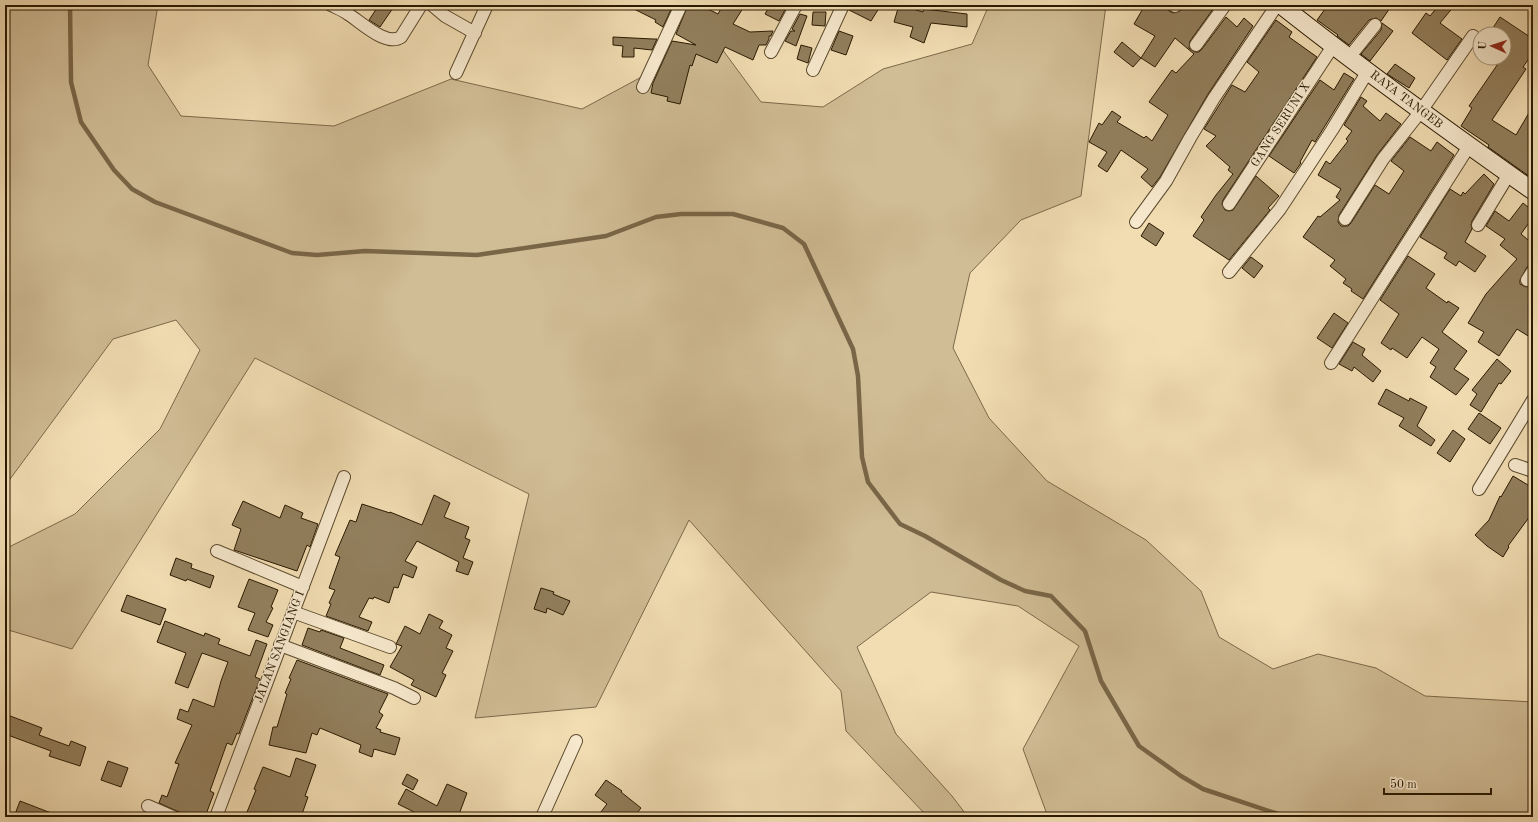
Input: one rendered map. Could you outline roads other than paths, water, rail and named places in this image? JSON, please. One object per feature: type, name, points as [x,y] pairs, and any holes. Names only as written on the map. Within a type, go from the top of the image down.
[{"type":"street","points":[[331,5],[346,13],[380,36],[390,40],[397,40],[401,38],[421,5]]},
{"type":"street","points":[[432,5],[444,16],[475,33]]},
{"type":"street","points":[[456,73],[487,5]]},
{"type":"street","points":[[643,87],[681,5]]},
{"type":"street","points":[[771,52],[796,5]]},
{"type":"street","points":[[813,70],[842,5]]},
{"type":"street","points":[[1196,45],[1225,5]]},
{"type":"street","points":[[1136,222],[1166,181],[1214,98],[1277,5]]},
{"type":"street","name":"RAYA TANGEB","points":[[1281,5],[1333,46],[1421,111],[1533,191]]},
{"type":"street","points":[[1355,50],[1375,25]]},
{"type":"street","points":[[1345,219],[1383,159],[1421,111],[1472,37]]},
{"type":"street","name":"GANG SERUNI X","points":[[1229,204],[1333,46]]},
{"type":"street","points":[[1229,272],[1280,209],[1332,130],[1368,71]]},
{"type":"street","points":[[1331,363],[1469,146]]},
{"type":"street","points":[[1478,225],[1509,174]]},
{"type":"street","points":[[1479,489],[1533,400]]},
{"type":"street","points":[[1515,464],[1533,471]]},
{"type":"street","name":"JALAN SANGIANG I","points":[[216,817],[344,476]]},
{"type":"street","points":[[217,551],[303,587]]},
{"type":"street","points":[[293,612],[390,647]]},
{"type":"street","points":[[280,645],[394,688],[414,698]]},
{"type":"street","points":[[542,817],[576,741]]},
{"type":"street","points":[[148,806],[173,817]]},
{"type":"waterway","points":[[70,5],[71,82],[81,122],[114,170],[132,189],[155,202],[292,253],[317,255],[365,251],[477,255],[606,236],[656,217],[681,214],[733,214],[783,228],[804,244],[853,349],[858,376],[862,457],[868,482],[900,524],[925,536],[1001,580],[1025,591],[1051,596],[1085,631],[1101,681],[1139,746],[1181,776],[1203,789],[1278,814],[1292,817]]}]
